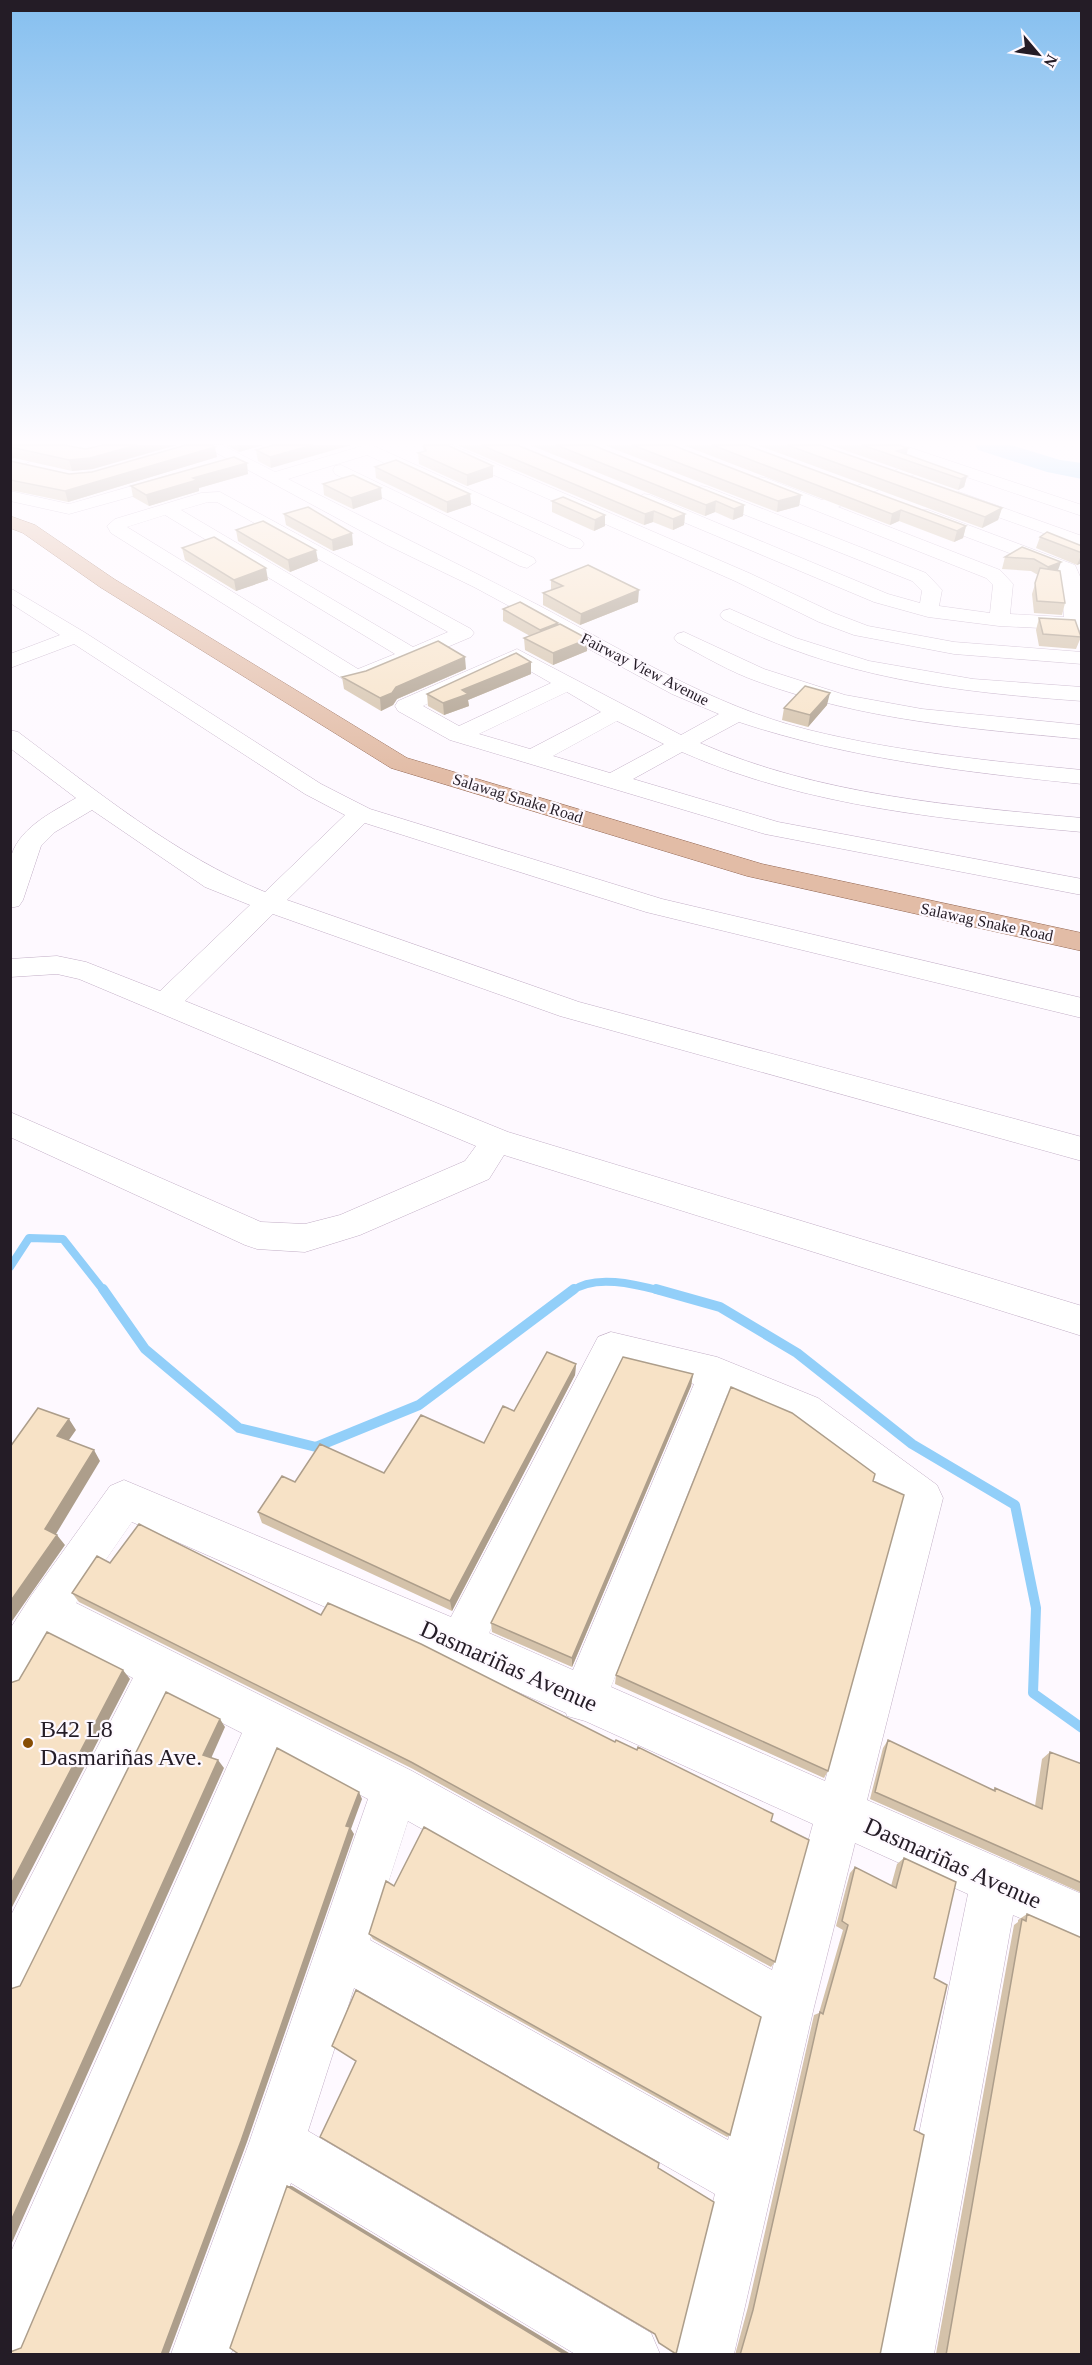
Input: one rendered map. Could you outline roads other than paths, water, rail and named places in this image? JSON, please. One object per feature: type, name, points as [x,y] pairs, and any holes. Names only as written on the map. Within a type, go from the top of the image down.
[{"type":"main road","name":"Salawag Snake Road","points":[[68,555],[382,754],[399,762],[765,858],[1082,927]]},
{"type":"main road","name":"Salawag Snake Road","points":[[87,555],[118,578],[410,754],[756,870],[1082,942]]},
{"type":"street","points":[[160,555],[354,676],[359,676],[464,633],[329,555]]},
{"type":"street","points":[[244,555],[412,655]]},
{"type":"street","points":[[336,559],[347,555]]},
{"type":"street","name":"Fairway View Avenue","points":[[435,555],[496,576],[633,664],[680,689],[736,714],[804,736],[956,764],[1082,777]]},
{"type":"street","points":[[514,555],[527,562]]},
{"type":"street","points":[[496,576],[545,555]]},
{"type":"street","points":[[691,555],[779,593],[835,621],[878,635],[988,651],[1082,658]]},
{"type":"street","points":[[698,558],[704,555]]},
{"type":"street","points":[[779,555],[881,598],[928,611],[999,620],[1078,623],[1068,569],[1031,555]]},
{"type":"street","points":[[863,555],[919,577],[932,590],[928,611]]},
{"type":"street","points":[[946,555],[993,574],[1004,584],[999,620]]},
{"type":"street","points":[[633,664],[779,593]]},
{"type":"street","points":[[10,594],[313,789],[361,814],[655,906],[1082,1008]]},
{"type":"street","points":[[707,627],[795,646],[876,669],[1003,689],[1082,694]]},
{"type":"street","points":[[707,627],[766,678],[826,696],[891,711],[1082,732]]},
{"type":"street","points":[[10,662],[77,636]]},
{"type":"street","points":[[1082,825],[966,812],[844,793],[763,773],[682,743],[617,712],[518,655],[406,706],[458,735],[609,782],[774,829],[1082,887]]},
{"type":"street","points":[[458,735],[567,684]]},
{"type":"street","points":[[533,757],[617,712]]},
{"type":"street","points":[[609,782],[736,714]]},
{"type":"street","points":[[10,737],[92,799],[214,881],[268,903],[570,1009],[1082,1149]]},
{"type":"street","points":[[10,900],[29,844],[46,826],[92,799]]},
{"type":"street","points":[[165,1003],[361,814]]},
{"type":"street","points":[[10,968],[57,965],[86,971],[497,1141],[1082,1321]]},
{"type":"street","points":[[10,1123],[257,1235],[305,1238],[348,1226],[477,1170],[497,1141]]},
{"type":"street","points":[[461,1643],[611,1348],[717,1373],[804,1410],[923,1498],[788,2007],[704,2355]]},
{"type":"street","points":[[583,1700],[717,1373]]},
{"type":"street","name":"Dasmariñas Avenue","points":[[10,1671],[45,1611],[124,1499],[461,1643],[583,1700],[1082,1920]]},
{"type":"street","points":[[45,1611],[395,1788],[788,2007]]},
{"type":"street","points":[[10,1971],[161,1669]]},
{"type":"street","points":[[10,2323],[270,1723]]},
{"type":"street","points":[[201,2355],[277,2143],[395,1788]]},
{"type":"street","points":[[904,2355],[995,1881]]},
{"type":"street","points":[[341,1952],[747,2181]]},
{"type":"street","points":[[277,2143],[630,2355]]},
{"type":"waterway","points":[[10,1267],[29,1238],[63,1239],[104,1291]]},
{"type":"waterway","points":[[572,1291],[581,1286],[603,1282],[627,1283],[661,1291]]},
{"type":"waterway","points":[[103,1289],[145,1349],[239,1428],[316,1447],[419,1405],[574,1289]]},
{"type":"waterway","points":[[656,1289],[720,1307],[797,1353],[912,1444],[1015,1505],[1036,1608],[1033,1693],[1082,1728]]},
{"type":"place","name":"B42 L8 Dasmariñas Ave.","points":[[28,1743]]}]
